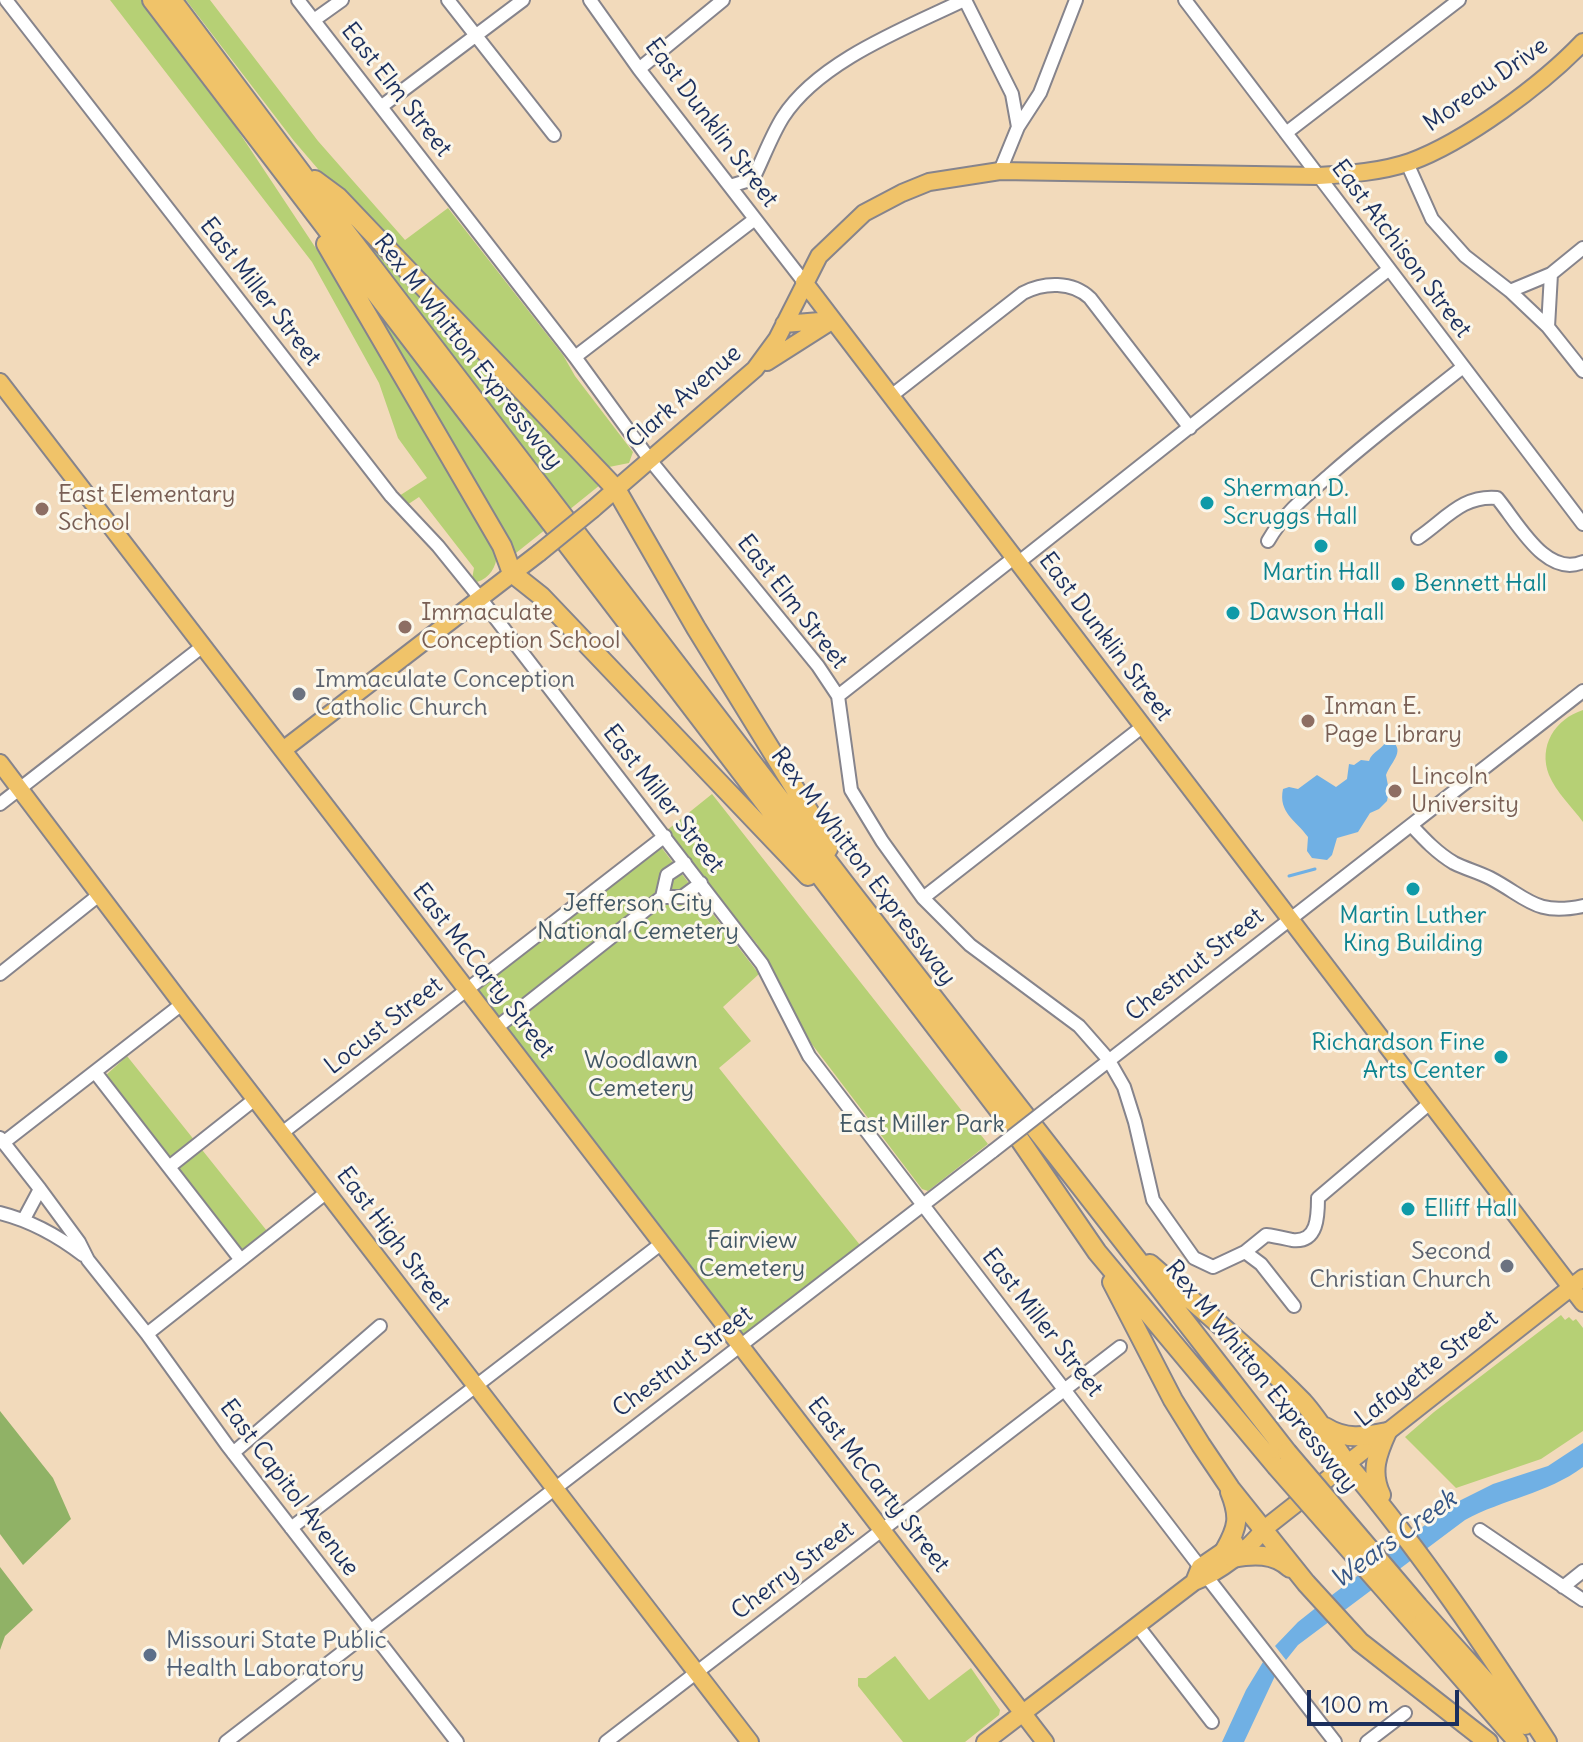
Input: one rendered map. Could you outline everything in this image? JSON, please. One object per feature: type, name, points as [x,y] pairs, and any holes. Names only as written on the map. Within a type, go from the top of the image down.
[{"type":"highway","name":"Rex M Whitton Expressway","points":[[152,0],[292,171],[1116,1234],[1281,1459]]},
{"type":"highway","name":"Rex M Whitton Expressway","points":[[172,0],[292,171],[1005,1118],[1097,1252],[1413,1610],[1518,1742]]},
{"type":"highway","points":[[292,171],[338,197],[616,489],[696,628],[816,823],[845,884]]},
{"type":"highway","points":[[292,171],[502,546],[512,573],[541,596],[856,924]]},
{"type":"highway","points":[[1116,1234],[1235,1338],[1321,1424],[1347,1464],[1387,1509],[1431,1569],[1547,1742]]},
{"type":"highway","points":[[1097,1252],[1173,1400],[1226,1482],[1303,1580]]},
{"type":"highway","points":[[1321,1424],[1340,1435],[1360,1438],[1387,1432]]},
{"type":"highway","points":[[1387,1432],[1376,1456],[1374,1481],[1387,1509]]},
{"type":"highway","points":[[1226,1482],[1237,1513],[1236,1531],[1229,1554],[1252,1554],[1284,1562],[1360,1642],[1488,1742]]},
{"type":"highway","name":"Rex M Whitton Expressway","points":[[1413,1610],[1540,1742]]},
{"type":"main road","name":"Moreau Drive","points":[[1318,176],[1362,172],[1407,163],[1440,149],[1509,104],[1562,64],[1583,42]]},
{"type":"main road","name":"Clark Avenue","points":[[283,750],[539,553],[755,369],[768,354],[819,256],[864,213],[929,182],[1000,171],[1318,176]]},
{"type":"main road","name":"East Dunklin Street","points":[[804,282],[1430,1103],[1577,1283],[1583,1303]]},
{"type":"main road","points":[[784,324],[833,320]]},
{"type":"main road","points":[[755,369],[833,320]]},
{"type":"main road","name":"East McCarty Street","points":[[0,382],[1045,1742]]},
{"type":"main road","name":"East High Street","points":[[0,763],[553,1489],[750,1742]]},
{"type":"main road","name":"Lafayette Street","points":[[985,1742],[1200,1575],[1229,1554],[1253,1543],[1264,1529],[1577,1283]]},
{"type":"street","name":"East Miller Street","points":[[6,0],[391,496],[438,546],[480,598],[701,883],[762,964],[809,1056],[1065,1389],[1200,1575],[1335,1742]]},
{"type":"street","name":"East Elm Street","points":[[298,0],[575,357],[650,460],[818,666],[838,696],[851,790],[882,841],[923,898],[970,945],[1079,1026],[1108,1059],[1124,1087],[1153,1200],[1194,1258],[1213,1267],[1245,1252]]},
{"type":"street","points":[[314,20],[342,0]]},
{"type":"street","points":[[448,0],[554,135]]},
{"type":"street","points":[[382,106],[523,0]]},
{"type":"street","name":"East Dunklin Street","points":[[590,0],[639,69],[804,282]]},
{"type":"street","points":[[639,69],[723,0]]},
{"type":"street","points":[[575,357],[752,215],[753,179],[784,116],[811,87],[855,53],[965,0],[1012,94],[1018,127]]},
{"type":"street","points":[[1000,171],[1018,127],[1040,93],[1076,0]]},
{"type":"street","name":"East Atchison Street","points":[[1185,0],[1583,524]]},
{"type":"street","points":[[1286,133],[1459,0]]},
{"type":"street","points":[[1407,163],[1432,219],[1465,256],[1510,291],[1548,327],[1583,371]]},
{"type":"street","points":[[730,186],[753,179]]},
{"type":"street","points":[[1510,291],[1551,274],[1583,248]]},
{"type":"street","points":[[838,696],[1190,428],[1388,270]]},
{"type":"street","points":[[1548,327],[1551,274]]},
{"type":"street","points":[[891,396],[1023,293],[1045,285],[1060,285],[1075,288],[1090,298],[1190,428]]},
{"type":"street","points":[[1268,541],[1280,520],[1299,502],[1463,367]]},
{"type":"street","points":[[1418,538],[1467,500],[1497,498],[1537,549],[1554,563],[1571,567],[1583,562]]},
{"type":"street","points":[[0,804],[203,646]]},
{"type":"street","name":"Chestnut Street","points":[[226,1742],[993,1151],[1583,691]]},
{"type":"street","points":[[923,898],[1142,727]]},
{"type":"street","points":[[1411,825],[1434,849],[1454,862],[1491,878],[1527,903],[1542,908],[1583,906]]},
{"type":"street","name":"Locust Street","points":[[282,1133],[665,836]]},
{"type":"street","points":[[662,897],[667,875],[685,863]]},
{"type":"street","points":[[496,1028],[662,897],[682,897],[701,883]]},
{"type":"street","points":[[0,974],[99,895]]},
{"type":"street","points":[[2,1140],[182,1004]]},
{"type":"street","points":[[95,1072],[241,1260]]},
{"type":"street","points":[[169,1167],[255,1099]]},
{"type":"street","points":[[1294,1306],[1261,1264],[1245,1252],[1266,1235],[1294,1240],[1306,1238],[1318,1225],[1318,1198],[1430,1103]]},
{"type":"street","name":"East Capitol Avenue","points":[[2,1140],[233,1453],[457,1742]]},
{"type":"street","points":[[24,1219],[40,1189]]},
{"type":"street","points":[[147,1334],[327,1192]]},
{"type":"street","name":"East Capitol Avenue","points":[[0,1213],[24,1219],[59,1237],[88,1260]]},
{"type":"street","points":[[291,1528],[662,1243]]},
{"type":"street","points":[[233,1453],[380,1326]]},
{"type":"street","name":"Cherry Street","points":[[606,1742],[1120,1347]]},
{"type":"street","points":[[1480,1530],[1583,1600]]},
{"type":"street","points":[[1563,1587],[1583,1571]]},
{"type":"street","points":[[1137,1625],[1212,1722]]},
{"type":"street","points":[[1367,1742],[1405,1713]]},
{"type":"green space","points":[[110,0],[143,0],[225,111],[325,262],[497,555],[494,568],[485,578],[477,582],[472,579],[474,568],[419,497],[407,505],[399,496],[427,478],[398,438],[379,383],[312,262]]},
{"type":"green space","points":[[186,0],[210,0],[318,141],[405,240],[448,208],[563,355],[575,376],[633,452],[629,463],[609,467],[598,463],[354,211],[294,141]]},
{"type":"green space","points":[[350,221],[600,481],[600,485],[569,510]]},
{"type":"green space","points":[[351,273],[546,529],[516,553],[509,549]]},
{"type":"green space","points":[[1583,710],[1583,822],[1552,781],[1546,754],[1551,735],[1557,727]]},
{"type":"green space","name":"East Miller Park","points":[[712,794],[988,1144],[928,1191],[922,1189],[811,1043],[757,944],[666,831]]},
{"type":"green space","points":[[661,847],[759,974],[723,1007],[751,1041],[719,1068],[860,1245],[746,1334],[740,1334],[479,994],[479,989]]},
{"type":"green space","points":[[127,1056],[267,1231],[244,1250],[240,1250],[105,1076]]},
{"type":"green space","points":[[1561,1315],[1565,1320],[1569,1317],[1573,1321],[1576,1319],[1583,1328],[1583,1431],[1541,1459],[1456,1488],[1405,1437]]},
{"type":"green space","points":[[0,1411],[53,1478],[71,1519],[23,1565],[0,1534]]},
{"type":"green space","points":[[0,1567],[33,1610],[5,1636],[0,1650]]},
{"type":"green space","points":[[895,1656],[929,1700],[971,1668],[1000,1710],[999,1715],[965,1742],[903,1742],[858,1686],[858,1678],[866,1678]]},
{"type":"water","points":[[1388,738],[1394,742],[1397,751],[1386,775],[1387,801],[1370,813],[1358,832],[1337,838],[1332,855],[1327,860],[1312,858],[1307,851],[1308,837],[1289,816],[1283,804],[1283,789],[1298,789],[1317,775],[1336,787],[1347,779],[1349,764],[1369,761]]},
{"type":"water","points":[[1583,1443],[1583,1467],[1555,1484],[1465,1520],[1298,1645],[1286,1660],[1275,1646],[1298,1622],[1453,1504],[1493,1484],[1548,1466]]},
{"type":"water","points":[[1263,1662],[1275,1676],[1244,1742],[1222,1742],[1246,1690]]},
{"type":"waterway","points":[[1289,876],[1315,869]]},
{"type":"place","name":"Sherman D. Scruggs Hall","points":[[1207,503]]},
{"type":"place","name":"East Elementary School","points":[[42,509]]},
{"type":"place","name":"Martin Hall","points":[[1321,546]]},
{"type":"place","name":"Bennett Hall","points":[[1398,584]]},
{"type":"place","name":"Dawson Hall","points":[[1233,613]]},
{"type":"place","name":"Immaculate Conception School","points":[[405,627]]},
{"type":"place","name":"Immaculate Conception Catholic Church","points":[[299,694]]},
{"type":"place","name":"Inman E. Page Library","points":[[1308,721]]},
{"type":"place","name":"Lincoln University","points":[[1395,791]]},
{"type":"place","name":"Martin Luther King Building","points":[[1413,889]]},
{"type":"place","name":"Richardson Fine Arts Center","points":[[1501,1057]]},
{"type":"place","name":"Elliff Hall","points":[[1408,1209]]},
{"type":"place","name":"Second Christian Church","points":[[1507,1266]]},
{"type":"place","name":"Missouri State Public Health Laboratory","points":[[150,1655]]},
{"type":"park label","name":"Jefferson City National Cemetery","points":[[638,918]]},
{"type":"park label","name":"Woodlawn Cemetery","points":[[641,1075]]},
{"type":"park label","name":"Fairview Cemetery","points":[[752,1255]]},
{"type":"water label","name":"Wears Creek","points":[[1394,1540]]}]
